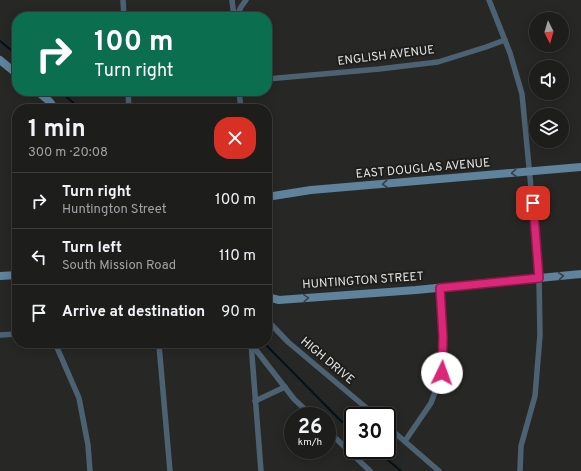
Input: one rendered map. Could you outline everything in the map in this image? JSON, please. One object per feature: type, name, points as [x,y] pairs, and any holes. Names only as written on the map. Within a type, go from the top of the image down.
[{"type":"street","points":[[123,0],[124,12]]},
{"type":"street","points":[[232,0],[234,12]]},
{"type":"street","points":[[238,12],[246,0]]},
{"type":"street","points":[[489,0],[510,53],[522,94],[539,278],[540,335],[535,388],[521,446],[520,471]]},
{"type":"street","name":"ENGLISH AVENUE","points":[[272,79],[438,62],[505,40]]},
{"type":"street","points":[[0,60],[12,70]]},
{"type":"street","points":[[43,96],[51,104]]},
{"type":"street","name":"EAST DOUGLAS AVENUE","points":[[272,197],[311,190],[581,167]]},
{"type":"street","name":"HUNTINGTON STREET","points":[[272,298],[279,300],[440,288],[581,274]]},
{"type":"street","points":[[0,276],[12,275]]},
{"type":"street","points":[[405,441],[431,403],[442,373],[443,337],[440,288]]},
{"type":"street","name":"HIGH DRIVE","points":[[272,325],[288,342],[365,407]]},
{"type":"street","points":[[0,335],[12,334]]},
{"type":"street","points":[[57,348],[79,398],[88,445],[90,471]]},
{"type":"street","points":[[159,348],[170,471]]},
{"type":"street","points":[[251,348],[262,471]]},
{"type":"street","points":[[255,348],[285,388],[302,407]]},
{"type":"street","points":[[255,401],[285,388]]},
{"type":"street","points":[[396,434],[439,471]]},
{"type":"street","points":[[336,439],[370,471]]},
{"type":"waterway","points":[[0,41],[12,51]]},
{"type":"waterway","points":[[66,96],[74,104]]},
{"type":"waterway","points":[[269,348],[344,423]]},
{"type":"waterway","points":[[387,459],[401,471]]},
{"type":"route","points":[[442,373],[443,337],[440,288],[539,278],[533,203]]}]
